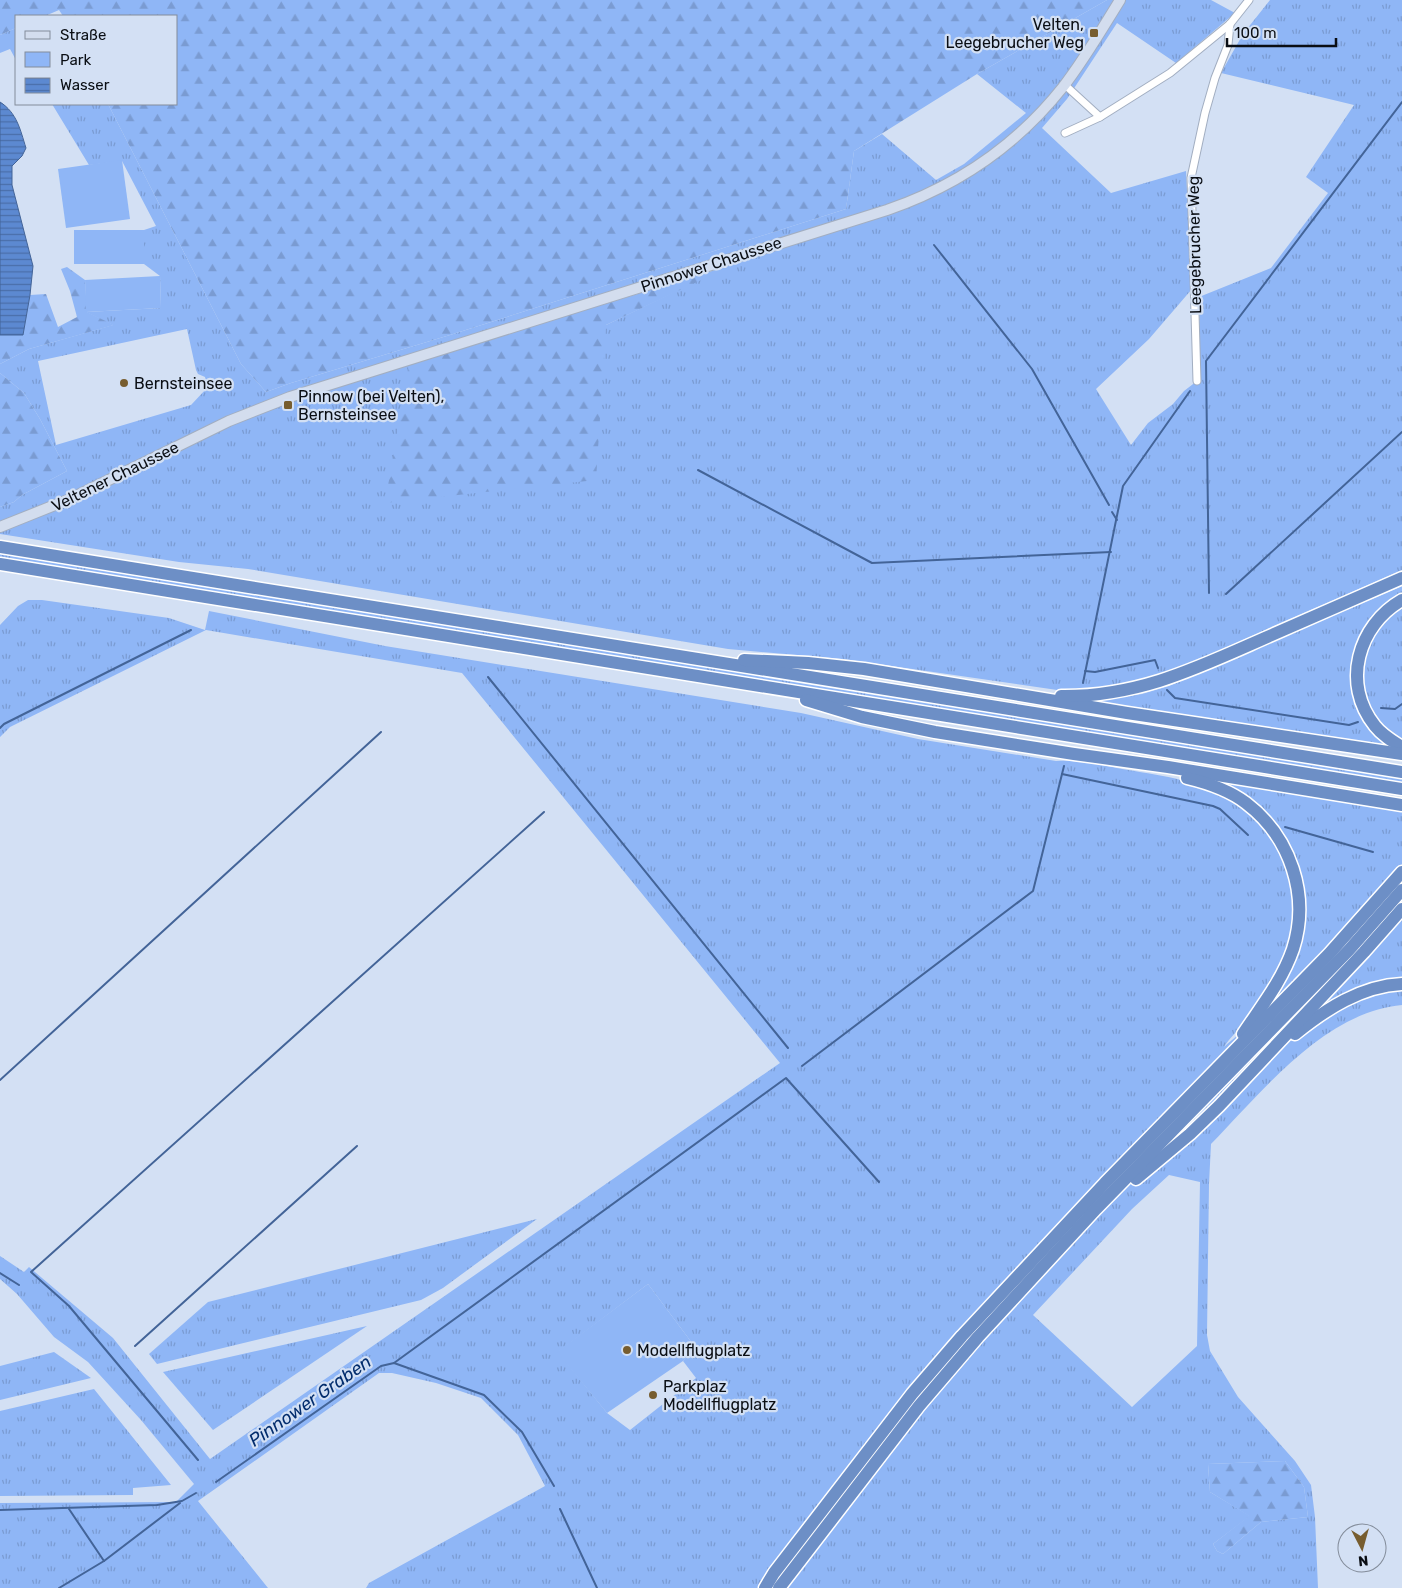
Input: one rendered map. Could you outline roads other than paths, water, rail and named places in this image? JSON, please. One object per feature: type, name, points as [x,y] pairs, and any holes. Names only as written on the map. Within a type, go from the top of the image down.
[{"type":"highway","points":[[0,547],[1402,772]]},
{"type":"highway","points":[[0,564],[1402,789]]},
{"type":"highway","points":[[967,686],[1069,696],[1101,694],[1145,685],[1176,677],[1402,578]]},
{"type":"highway","points":[[1402,600],[1383,613],[1370,629],[1360,651],[1356,672],[1358,691],[1374,725],[1386,737],[1402,747]]},
{"type":"highway","points":[[689,658],[818,664],[864,669],[1402,754]]},
{"type":"highway","points":[[763,686],[880,721],[935,732],[1402,805]]},
{"type":"highway","points":[[1097,758],[1196,780],[1228,792],[1246,803],[1265,820],[1280,840],[1291,862],[1299,902],[1298,926],[1293,949],[1286,967],[1274,987],[1224,1061]]},
{"type":"highway","points":[[764,1588],[912,1394],[962,1336],[1098,1190],[1329,954],[1402,872]]},
{"type":"highway","points":[[779,1588],[918,1406],[984,1330],[1096,1209],[1308,994],[1402,890]]},
{"type":"highway","points":[[1096,1209],[1190,1134],[1219,1106],[1402,909]]},
{"type":"highway","points":[[1262,1060],[1332,1006],[1360,993],[1393,984],[1402,984]]},
{"type":"main road","name":"Pinnower Chaussee","points":[[229,421],[274,403],[337,382],[887,210],[921,197],[960,178],[993,156],[1032,122],[1065,85],[1120,0]]},
{"type":"main road","name":"Veltener Chaussee","points":[[0,527],[91,489],[229,421]]},
{"type":"street","points":[[1065,133],[1100,117],[1170,73],[1230,24],[1249,0]]},
{"type":"street","name":"Leegebrucher Weg","points":[[1197,381],[1191,178],[1212,86],[1228,45],[1230,24]]},
{"type":"street","points":[[1065,85],[1100,117]]},
{"type":"water","points":[[0,102],[14,116],[26,148],[22,156],[12,166],[12,185],[33,266],[23,335],[0,335]]},
{"type":"waterway","points":[[1209,593],[1206,361],[1402,102]]},
{"type":"waterway","points":[[934,245],[1032,369],[1109,505]]},
{"type":"waterway","points":[[1083,683],[1123,486],[1190,391]]},
{"type":"waterway","points":[[1226,594],[1402,432]]},
{"type":"waterway","points":[[698,470],[872,563],[1111,552]]},
{"type":"waterway","points":[[1112,512],[1117,520]]},
{"type":"waterway","points":[[0,728],[4,724],[191,630]]},
{"type":"waterway","points":[[1085,671],[1095,672],[1155,660],[1158,668]]},
{"type":"waterway","points":[[488,677],[788,1048]]},
{"type":"waterway","points":[[1167,690],[1175,698],[1349,725],[1358,722]]},
{"type":"waterway","points":[[1381,708],[1395,709],[1402,704]]},
{"type":"waterway","points":[[0,1080],[381,732]]},
{"type":"waterway","points":[[802,1066],[1033,891],[1064,766]]},
{"type":"waterway","points":[[1062,774],[1213,806],[1220,809],[1248,835]]},
{"type":"waterway","points":[[198,1460],[69,1306],[31,1272],[544,812]]},
{"type":"waterway","points":[[1285,827],[1373,852]]},
{"type":"waterway","points":[[394,1363],[786,1078],[879,1182]]},
{"type":"waterway","points":[[135,1346],[357,1146]]},
{"type":"waterway","points":[[0,1273],[19,1285]]},
{"type":"waterway","name":"Pinnower Graben","points":[[216,1482],[381,1366],[394,1363],[484,1395],[522,1432],[554,1486]]},
{"type":"waterway","name":"Pinnower Graben","points":[[0,1510],[157,1505],[182,1501],[196,1493]]},
{"type":"waterway","points":[[59,1588],[104,1561],[180,1503]]},
{"type":"waterway","points":[[69,1509],[104,1561]]},
{"type":"waterway","name":"Pinnower Graben","points":[[560,1509],[597,1588]]},
{"type":"place","name":"Velten, Leegebrucher Weg","points":[[1094,33]]},
{"type":"place","name":"Bernsteinsee","points":[[124,383]]},
{"type":"place","name":"Pinnow (bei Velten), Bernsteinsee","points":[[288,405]]},
{"type":"place","name":"Modellflugplatz","points":[[627,1350]]},
{"type":"place","name":"Parkplaz Modellflugplatz","points":[[653,1395]]}]
